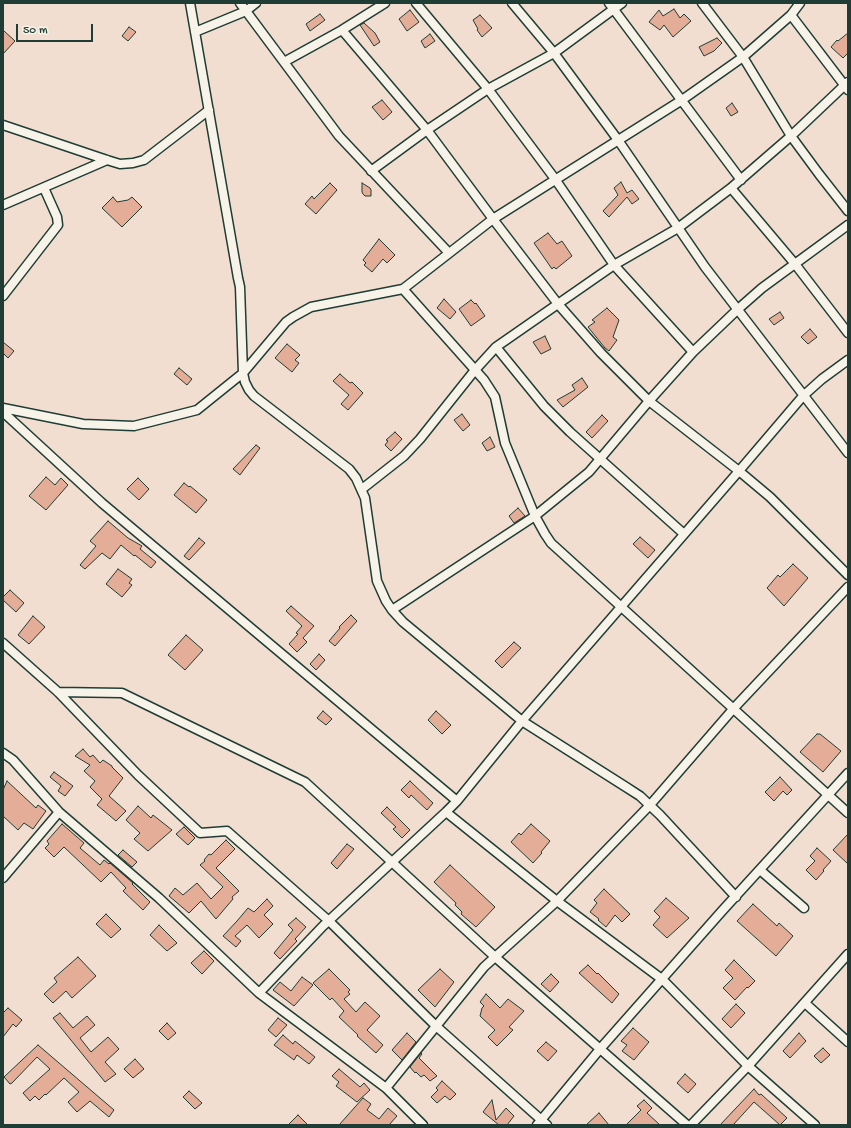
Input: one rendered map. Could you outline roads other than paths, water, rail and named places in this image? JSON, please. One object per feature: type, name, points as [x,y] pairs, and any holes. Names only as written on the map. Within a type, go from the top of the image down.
[{"type":"street","points":[[190,3],[240,287],[244,373],[247,386],[254,396],[349,469],[356,478],[362,489],[367,508],[377,581],[386,601],[403,622],[522,721],[626,787],[650,805],[736,897]]},
{"type":"street","points":[[240,3],[339,136],[371,172],[449,253]]},
{"type":"street","points":[[195,32],[246,11],[256,3]]},
{"type":"street","points":[[284,62],[342,30],[385,3]]},
{"type":"street","points":[[416,3],[488,89],[555,179],[614,265],[693,352]]},
{"type":"street","points":[[512,3],[554,53],[618,140],[705,267],[848,453]]},
{"type":"street","points":[[371,172],[427,130],[488,89],[554,53],[612,6],[622,3]]},
{"type":"street","points":[[702,3],[742,57],[791,136],[818,174],[848,211]]},
{"type":"street","points":[[3,408],[83,424],[134,426],[198,410],[244,373],[286,322],[301,311],[311,307],[403,289],[493,219],[682,100],[742,57],[791,15],[800,3]]},
{"type":"street","points":[[612,6],[741,180]]},
{"type":"street","points":[[362,489],[384,472],[420,439],[474,370],[496,347],[614,265],[678,228],[732,188],[847,86],[791,15]]},
{"type":"street","points":[[342,30],[427,130],[558,304],[601,353],[649,401],[770,497],[848,574]]},
{"type":"street","points":[[3,125],[120,164],[144,160],[209,110]]},
{"type":"street","points":[[3,205],[107,160]]},
{"type":"street","points":[[3,296],[58,225],[57,217],[44,188]]},
{"type":"street","points":[[732,188],[795,264],[848,333]]},
{"type":"street","points":[[392,610],[535,516],[589,472],[693,352],[737,310],[762,288],[848,225]]},
{"type":"street","points":[[403,289],[484,380],[495,397],[505,443],[535,516],[551,543],[848,812]]},
{"type":"street","points":[[496,347],[544,406],[570,432],[599,460],[684,534]]},
{"type":"street","points":[[259,993],[328,921],[457,801],[522,721],[803,396],[822,379],[848,360]]},
{"type":"street","points":[[3,412],[102,503],[457,801]]},
{"type":"street","points":[[386,1088],[484,966],[557,901],[650,805],[734,708],[848,587]]},
{"type":"street","points":[[3,643],[58,692],[138,775],[200,833],[227,830],[328,921],[436,1026],[542,1123],[600,1049],[848,773]]},
{"type":"street","points":[[58,692],[122,693],[305,782],[494,956],[687,1125]]},
{"type":"street","points":[[3,753],[13,760],[59,812],[159,898],[259,993],[386,1088],[423,1125]]},
{"type":"street","points":[[3,878],[59,812]]},
{"type":"street","points":[[446,812],[557,901],[663,980],[748,1066],[815,1125]]},
{"type":"street","points":[[760,870],[804,908]]},
{"type":"street","points":[[691,1125],[748,1066],[848,954]]},
{"type":"street","points":[[805,1003],[848,1042]]}]
